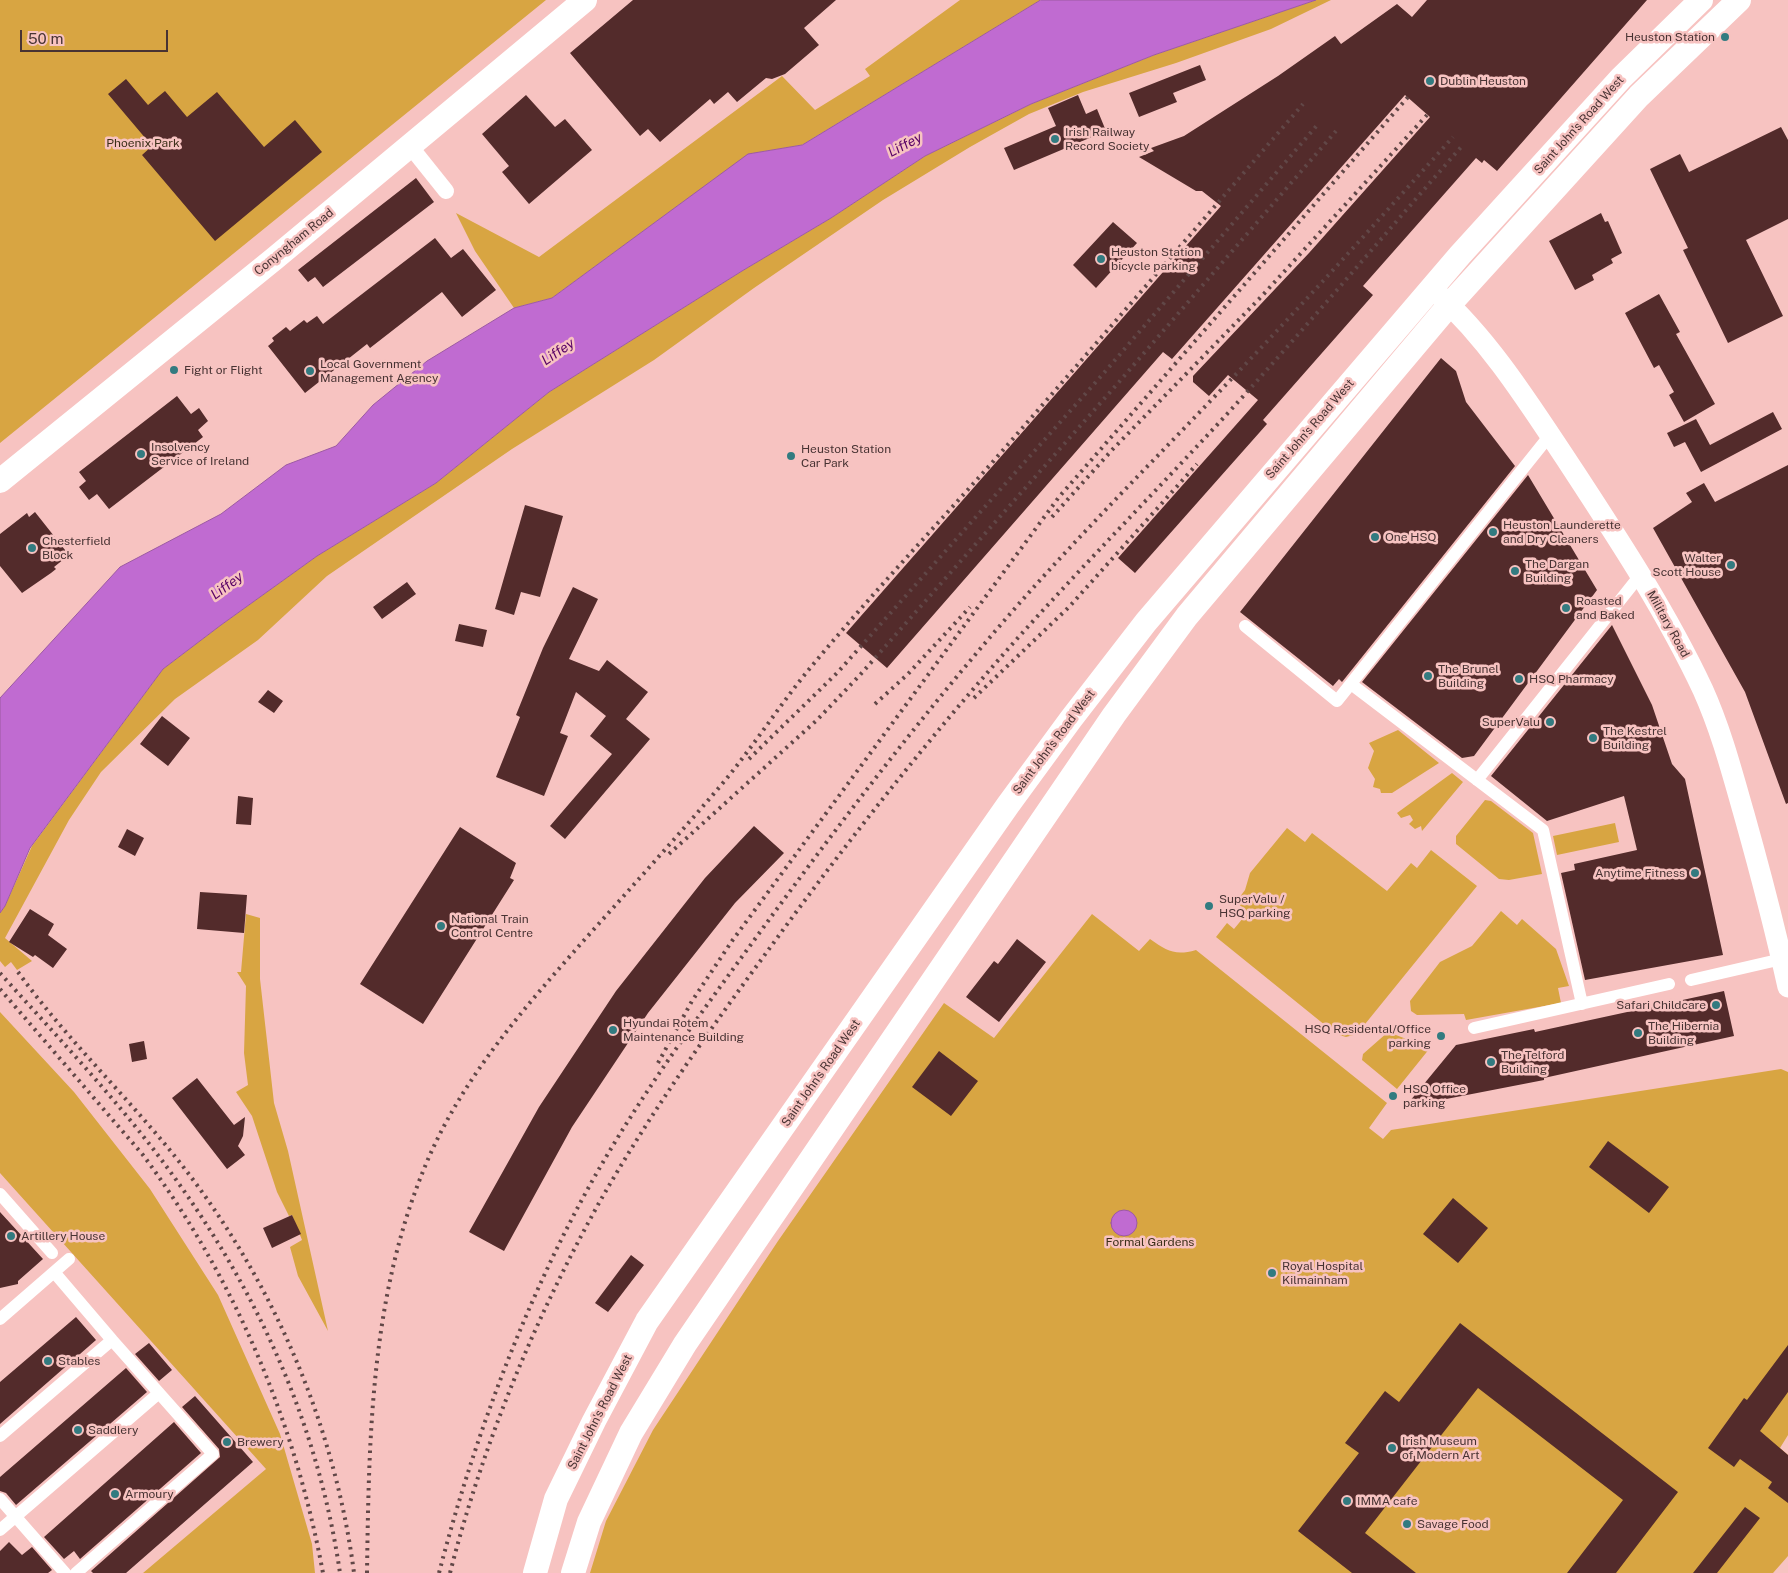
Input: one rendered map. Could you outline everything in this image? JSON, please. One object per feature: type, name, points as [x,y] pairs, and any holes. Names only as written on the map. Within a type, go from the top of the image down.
[{"type":"main road","name":"Conyngham Road","points":[[0,481],[586,0]]},
{"type":"main road","name":"Saint John's Road West","points":[[535,1573],[556,1499],[594,1421],[648,1321],[1008,805],[1071,719],[1146,622],[1432,288],[1621,78],[1701,0]]},
{"type":"main road","name":"Saint John's Road West","points":[[573,1573],[589,1522],[627,1442],[686,1344],[1114,714],[1187,616],[1450,304],[1639,96],[1739,0]]},
{"type":"street","points":[[410,146],[446,191]]},
{"type":"street","name":"Military Road","points":[[1432,288],[1473,328],[1550,435],[1640,574],[1696,676],[1722,736],[1770,910],[1788,986]]},
{"type":"street","points":[[1245,626],[1337,701],[1550,435]]},
{"type":"street","points":[[1477,780],[1640,574]]},
{"type":"street","points":[[1351,684],[1543,830],[1582,1004]]},
{"type":"street","points":[[1691,980],[1782,959]]},
{"type":"street","points":[[1474,1028],[1669,984]]},
{"type":"street","points":[[0,1194],[52,1254]]},
{"type":"street","points":[[0,1319],[69,1259]]},
{"type":"street","points":[[54,1272],[214,1454],[76,1573]]},
{"type":"street","points":[[0,1436],[112,1340]]},
{"type":"street","points":[[0,1530],[160,1394]]},
{"type":"street","points":[[0,1499],[65,1573]]},
{"type":"green space","name":"Phoenix Park","points":[[0,0],[546,0],[0,443]]},
{"type":"green space","points":[[960,0],[1041,0],[802,145],[749,154],[552,298],[514,308],[475,251],[456,213],[539,257],[782,76],[815,110],[870,76],[865,69]]},
{"type":"green space","points":[[1316,0],[1331,0],[1271,29],[1176,63],[1083,92],[1029,114],[970,147],[883,200],[754,288],[654,360],[512,449],[327,576],[258,640],[175,699],[101,772],[69,820],[5,938],[32,961],[17,970],[11,962],[5,967],[0,961],[0,913],[32,846],[163,669],[221,625],[317,556],[436,483],[549,392],[742,271],[831,218],[925,156],[1031,104],[1154,55]]},
{"type":"green space","points":[[1398,730],[1439,763],[1392,793],[1381,793],[1380,789],[1373,787],[1375,779],[1368,768],[1374,751],[1369,743]]},
{"type":"green space","points":[[1452,773],[1463,782],[1422,831],[1421,826],[1415,829],[1409,824],[1413,820],[1410,815],[1401,818],[1397,813]]},
{"type":"green space","points":[[1485,800],[1491,801],[1533,833],[1542,874],[1509,880],[1499,879],[1456,844],[1456,836]]},
{"type":"green space","points":[[1615,823],[1619,842],[1557,855],[1553,836]]},
{"type":"green space","points":[[1287,828],[1305,842],[1312,833],[1387,891],[1411,863],[1417,868],[1431,850],[1477,886],[1357,1034],[1346,1037],[1336,1034],[1216,937],[1227,923],[1234,929],[1248,912],[1236,902],[1245,890],[1250,873]]},
{"type":"green space","points":[[1501,911],[1517,925],[1522,919],[1556,949],[1569,986],[1558,988],[1561,1003],[1466,1020],[1464,1014],[1417,1015],[1411,1011],[1410,1001],[1440,962],[1472,946]]},
{"type":"green space","points":[[246,914],[260,918],[260,979],[274,1103],[288,1151],[328,1331],[298,1276],[290,1247],[302,1240],[292,1215],[289,1216],[277,1192],[252,1116],[236,1092],[248,1085],[244,1053],[246,986],[237,972],[241,972]]},
{"type":"green space","name":"Royal Hospital Kilmainham","points":[[1092,914],[1139,951],[1150,939],[1161,947],[1172,951],[1189,952],[1196,950],[1387,1103],[1369,1128],[1383,1139],[1391,1130],[1781,1069],[1788,1072],[1788,1435],[1780,1448],[1788,1455],[1788,1556],[1773,1573],[590,1573],[606,1521],[653,1430],[778,1241],[944,1003],[994,1038]]},
{"type":"green space","points":[[0,1012],[74,1092],[150,1189],[218,1295],[280,1434],[312,1544],[315,1573],[143,1573],[266,1469],[0,1173]]},
{"type":"green space","points":[[1388,1032],[1430,1048],[1397,1089],[1362,1060],[1363,1054]]},
{"type":"water","name":"Liffey","points":[[1041,0],[1316,0],[1154,55],[1031,104],[925,156],[831,218],[742,271],[549,392],[436,483],[317,556],[163,669],[30,848],[5,906],[0,913],[0,698],[120,567],[221,514],[286,465],[336,446],[373,405],[427,361],[514,308],[552,298],[748,154],[802,145]]},
{"type":"water","points":[[1124,1210],[1133,1214],[1137,1223],[1133,1232],[1124,1236],[1115,1232],[1111,1223],[1115,1214]]},
{"type":"building","points":[[633,0],[836,0],[804,28],[819,45],[785,74],[772,79],[766,78],[737,102],[728,92],[714,104],[710,99],[660,142],[648,129],[640,136],[570,53]]},
{"type":"building","points":[[1427,0],[1647,0],[1497,171],[1484,160],[1482,163],[1476,158],[1363,286],[1373,295],[1263,420],[1267,424],[1135,573],[1118,558],[1258,400],[1228,375],[1209,396],[1193,382],[1193,376],[1309,253],[1430,117],[1405,95],[1172,359],[1163,352],[887,668],[846,633],[1221,206],[1202,191],[1196,191],[1139,157],[1154,151],[1151,148],[1184,136],[1278,76],[1335,36],[1341,44],[1397,4],[1412,17]]},
{"type":"building","points":[[1200,65],[1206,80],[1173,93],[1177,102],[1139,117],[1129,93]]},
{"type":"building","points":[[126,79],[148,105],[165,91],[187,117],[217,92],[264,147],[295,120],[322,152],[215,241],[142,155],[152,146],[108,94]]},
{"type":"building","points":[[526,95],[555,127],[565,119],[592,150],[529,204],[502,172],[509,166],[482,134]]},
{"type":"building","name":"Irish Railway Record Society","points":[[1078,95],[1086,114],[1097,109],[1106,131],[1014,170],[1004,148],[1056,126],[1048,108]]},
{"type":"building","points":[[1781,127],[1788,140],[1788,219],[1746,240],[1783,316],[1728,343],[1683,250],[1688,248],[1650,169],[1680,154],[1689,172]]},
{"type":"building","points":[[416,178],[434,202],[323,287],[315,277],[308,282],[298,270]]},
{"type":"building","points":[[1601,213],[1605,222],[1608,221],[1622,253],[1611,259],[1613,263],[1592,275],[1594,280],[1575,290],[1549,241]]},
{"type":"building","name":"Heuston Station bicycle parking","points":[[1113,222],[1137,243],[1096,288],[1073,265]]},
{"type":"building","points":[[435,238],[451,258],[463,249],[496,290],[462,317],[442,292],[370,348],[367,344],[305,393],[268,346],[274,341],[272,338],[286,327],[290,331],[304,320],[307,323],[317,316],[323,324]]},
{"type":"building","points":[[1659,294],[1680,332],[1676,334],[1715,404],[1684,422],[1669,395],[1674,392],[1659,365],[1654,368],[1625,313]]},
{"type":"building","name":"One HSQ","points":[[1441,358],[1456,371],[1466,402],[1515,466],[1342,682],[1339,679],[1333,686],[1240,612]]},
{"type":"building","name":"Insolvency Service of Ireland","points":[[177,396],[191,414],[199,408],[208,421],[198,430],[203,437],[109,509],[97,494],[89,500],[79,487],[86,481],[79,472]]},
{"type":"building","points":[[1773,412],[1782,429],[1701,472],[1685,442],[1674,447],[1667,433],[1696,419],[1710,445]]},
{"type":"building","name":"Walter Scott House","points":[[1788,465],[1788,803],[1786,804],[1745,692],[1653,528],[1692,502],[1686,493],[1704,483],[1715,502]]},
{"type":"building","name":"The Dargan Building","points":[[1528,475],[1597,590],[1474,756],[1462,758],[1362,682]]},
{"type":"building","points":[[525,505],[563,516],[540,597],[521,592],[514,615],[495,609]]},
{"type":"building","name":"Chesterfield Block","points":[[35,512],[69,555],[54,567],[56,569],[22,593],[0,566],[0,534],[27,513],[29,517]]},
{"type":"building","points":[[407,582],[416,594],[382,619],[373,607]]},
{"type":"building","points":[[573,587],[598,599],[569,659],[599,671],[607,660],[648,692],[626,719],[650,739],[565,839],[550,826],[612,754],[590,736],[606,716],[576,692],[560,733],[568,736],[544,796],[496,777],[520,717],[516,715],[543,648]]},
{"type":"building","points":[[459,624],[487,630],[483,647],[455,641]]},
{"type":"building","points":[[1612,625],[1652,705],[1672,764],[1685,779],[1723,955],[1585,980],[1561,873],[1575,870],[1574,864],[1637,850],[1624,796],[1547,821],[1491,776]]},
{"type":"building","points":[[268,690],[283,701],[274,713],[258,702]]},
{"type":"building","points":[[162,716],[190,738],[168,766],[140,744]]},
{"type":"building","points":[[238,796],[253,798],[251,825],[236,824]]},
{"type":"building","name":"Hyundai Rotem Maintenance Building","points":[[754,826],[784,853],[735,903],[648,1013],[572,1127],[504,1251],[469,1232],[539,1107],[616,991],[705,878]]},
{"type":"building","name":"National Train Control Centre","points":[[460,827],[516,863],[510,878],[514,880],[423,1024],[360,984]]},
{"type":"building","points":[[127,829],[144,838],[135,856],[118,847]]},
{"type":"building","points":[[200,892],[247,895],[244,933],[197,929]]},
{"type":"building","points":[[30,909],[54,924],[48,935],[67,949],[53,968],[35,955],[33,957],[9,942]]},
{"type":"building","points":[[1017,939],[1046,962],[999,1022],[966,997],[994,961],[998,964]]},
{"type":"building","points":[[1724,991],[1734,1036],[1544,1078],[1544,1080],[1405,1107],[1456,1045],[1534,1029],[1535,1032]]},
{"type":"building","points":[[144,1041],[147,1059],[132,1062],[129,1044]]},
{"type":"building","points":[[939,1051],[978,1081],[951,1116],[912,1087]]},
{"type":"building","points":[[197,1078],[234,1125],[245,1117],[243,1136],[238,1146],[245,1155],[227,1169],[172,1098]]},
{"type":"building","points":[[1608,1141],[1669,1187],[1649,1213],[1589,1167]]},
{"type":"building","points":[[1453,1198],[1488,1228],[1458,1263],[1423,1234]]},
{"type":"building","name":"Artillery House","points":[[0,1212],[43,1259],[18,1281],[18,1284],[0,1288]]},
{"type":"building","points":[[292,1215],[301,1234],[272,1248],[263,1228]]},
{"type":"building","points":[[631,1255],[644,1265],[608,1312],[595,1303]]},
{"type":"building","name":"Stables","points":[[76,1317],[96,1340],[0,1424],[0,1382]]},
{"type":"building","name":"Irish Museum of Modern Art","points":[[1460,1323],[1678,1492],[1616,1573],[1567,1573],[1623,1500],[1478,1388],[1365,1533],[1416,1573],[1352,1573],[1298,1531],[1359,1453],[1345,1443],[1385,1391],[1399,1402]]},
{"type":"building","points":[[149,1343],[172,1370],[159,1381],[135,1354]]},
{"type":"building","points":[[1788,1345],[1788,1392],[1760,1431],[1788,1455],[1788,1503],[1768,1488],[1772,1482],[1740,1459],[1734,1467],[1708,1448],[1744,1398],[1747,1400]]},
{"type":"building","name":"Saddlery","points":[[126,1368],[147,1392],[16,1505],[6,1493],[0,1491],[0,1477]]},
{"type":"building","points":[[195,1396],[253,1462],[126,1573],[93,1573],[91,1571],[220,1457],[219,1449],[182,1407]]},
{"type":"building","name":"Armoury","points":[[174,1422],[201,1453],[80,1559],[74,1551],[64,1559],[44,1537]]},
{"type":"building","points":[[1745,1507],[1760,1518],[1717,1573],[1693,1573]]},
{"type":"building","points":[[9,1542],[22,1555],[32,1547],[52,1570],[48,1573],[0,1573],[0,1551]]},
{"type":"railway","points":[[658,1063],[692,1001],[732,941],[1059,497],[1408,97]]},
{"type":"railway","points":[[367,1573],[372,1414],[384,1310],[395,1258],[410,1207],[429,1157],[461,1097],[499,1041],[520,1015],[717,790],[803,677],[837,636],[990,465],[1303,104]]},
{"type":"railway","points":[[1052,517],[1112,450],[1261,297],[1427,115]]},
{"type":"railway","points":[[749,759],[838,672],[1103,374],[1319,123]]},
{"type":"railway","points":[[669,854],[817,720],[860,675],[1119,382],[1336,131]]},
{"type":"railway","points":[[439,1573],[470,1465],[509,1356],[532,1303],[581,1201],[609,1152],[687,1033],[850,812],[930,709],[986,642],[1071,547],[1277,331],[1453,137]]},
{"type":"railway","points":[[450,1573],[478,1477],[495,1430],[512,1384],[553,1292],[575,1247],[619,1169],[704,1039],[830,866],[952,714],[1042,611],[1258,380],[1462,146]]},
{"type":"railway","points":[[974,698],[1069,607],[1197,464]]},
{"type":"railway","points":[[875,704],[908,674],[970,607]]},
{"type":"railway","points":[[18,972],[77,1045],[181,1164],[214,1209],[244,1257],[271,1306],[295,1357],[315,1410],[332,1464],[345,1518],[354,1573]]},
{"type":"railway","points":[[0,973],[117,1104],[154,1150],[189,1198],[249,1297],[296,1403],[315,1458],[329,1515],[340,1573]]},
{"type":"railway","points":[[0,989],[143,1155],[176,1202],[206,1251],[233,1302],[257,1354],[278,1407],[296,1461],[323,1573]]},
{"type":"place","name":"Heuston Station","points":[[1725,37]]},
{"type":"place","name":"Dublin Heuston","points":[[1430,81]]},
{"type":"place","name":"Irish Railway Record Society","points":[[1055,139]]},
{"type":"place","name":"Heuston Station bicycle parking","points":[[1101,259]]},
{"type":"place","name":"Fight or Flight","points":[[174,370]]},
{"type":"place","name":"Local Government Management Agency","points":[[310,371]]},
{"type":"place","name":"Insolvency Service of Ireland","points":[[141,454]]},
{"type":"place","name":"Heuston Station Car Park","points":[[791,456]]},
{"type":"place","name":"Heuston Launderette and Dry Cleaners","points":[[1493,532]]},
{"type":"place","name":"One HSQ","points":[[1375,537]]},
{"type":"place","name":"Chesterfield Block","points":[[32,548]]},
{"type":"place","name":"Walter Scott House","points":[[1731,565]]},
{"type":"place","name":"The Dargan Building","points":[[1515,571]]},
{"type":"place","name":"Roasted and Baked","points":[[1566,608]]},
{"type":"place","name":"The Brunel Building","points":[[1428,676]]},
{"type":"place","name":"HSQ Pharmacy","points":[[1519,679]]},
{"type":"place","name":"SuperValu","points":[[1550,722]]},
{"type":"place","name":"The Kestrel Building","points":[[1593,738]]},
{"type":"place","name":"Anytime Fitness","points":[[1695,873]]},
{"type":"place","name":"SuperValu / HSQ parking","points":[[1209,906]]},
{"type":"place","name":"National Train Control Centre","points":[[441,926]]},
{"type":"place","name":"Safari Childcare","points":[[1716,1005]]},
{"type":"place","name":"Hyundai Rotem Maintenance Building","points":[[613,1030]]},
{"type":"place","name":"The Hibernia Building","points":[[1638,1033]]},
{"type":"place","name":"HSQ Residental/Office parking","points":[[1441,1036]]},
{"type":"place","name":"The Telford Building","points":[[1491,1062]]},
{"type":"place","name":"HSQ Office parking","points":[[1393,1096]]},
{"type":"place","name":"Artillery House","points":[[11,1236]]},
{"type":"place","name":"Royal Hospital Kilmainham","points":[[1272,1273]]},
{"type":"place","name":"Stables","points":[[48,1361]]},
{"type":"place","name":"Saddlery","points":[[78,1430]]},
{"type":"place","name":"Brewery","points":[[227,1442]]},
{"type":"place","name":"Irish Museum of Modern Art","points":[[1392,1448]]},
{"type":"place","name":"Armoury","points":[[115,1494]]},
{"type":"place","name":"IMMA cafe","points":[[1347,1501]]},
{"type":"place","name":"Savage Food","points":[[1407,1524]]},
{"type":"park label","name":"Formal Gardens","points":[[1150,1242]]}]
